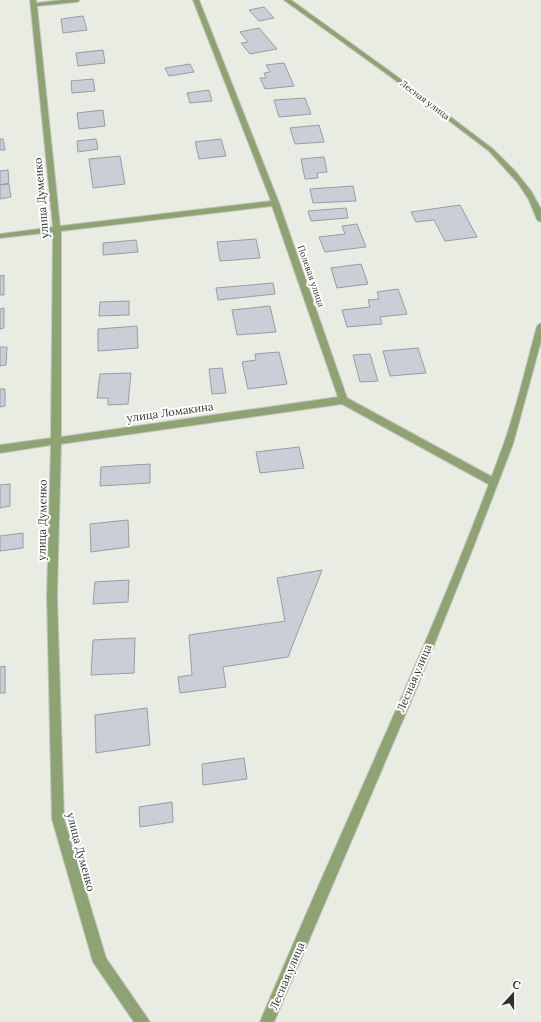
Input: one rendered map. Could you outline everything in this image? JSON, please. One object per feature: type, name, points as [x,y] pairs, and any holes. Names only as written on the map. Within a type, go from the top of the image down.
[{"type":"street","points":[[33,2],[77,0]]},
{"type":"street","name":"Полевая улица","points":[[196,0],[275,203],[343,400]]},
{"type":"street","name":"Лесная улица","points":[[287,0],[393,76],[495,154],[503,161],[526,189],[535,202],[541,220]]},
{"type":"street","name":"улица Думенко","points":[[33,2],[57,230],[56,440],[52,596],[58,819],[100,962],[143,1022]]},
{"type":"street","points":[[0,236],[275,203]]},
{"type":"street","name":"Лесная улица","points":[[267,1022],[412,685],[508,444],[541,326]]},
{"type":"street","points":[[343,400],[493,482]]},
{"type":"street","name":"улица Ломакина","points":[[0,449],[343,400]]},
{"type":"building","points":[[264,7],[274,18],[259,21],[249,10]]},
{"type":"building","points":[[83,16],[87,30],[63,33],[61,19]]},
{"type":"building","points":[[259,28],[277,49],[250,54],[241,43],[248,42],[240,32]]},
{"type":"building","points":[[103,50],[105,63],[78,66],[76,53]]},
{"type":"building","points":[[284,63],[294,86],[265,89],[260,78],[266,78],[264,73],[270,72],[266,65]]},
{"type":"building","points":[[190,64],[194,72],[169,76],[165,68]]},
{"type":"building","points":[[93,79],[95,91],[72,93],[71,81]]},
{"type":"building","points":[[209,90],[212,101],[190,103],[187,93]]},
{"type":"building","points":[[305,98],[311,114],[279,117],[274,100]]},
{"type":"building","points":[[103,110],[105,126],[79,129],[77,113]]},
{"type":"building","points":[[319,125],[324,142],[295,144],[290,128]]},
{"type":"building","points":[[0,139],[3,139],[5,150],[0,150]]},
{"type":"building","points":[[96,139],[98,149],[78,152],[77,141]]},
{"type":"building","points":[[221,139],[226,156],[199,159],[195,142]]},
{"type":"building","points":[[120,156],[125,184],[93,188],[89,159]]},
{"type":"building","points":[[324,157],[327,172],[317,173],[318,178],[305,179],[301,159]]},
{"type":"building","points":[[8,170],[9,183],[0,185],[0,171]]},
{"type":"building","points":[[9,184],[11,197],[0,199],[0,185]]},
{"type":"building","points":[[353,186],[356,201],[313,203],[310,189]]},
{"type":"building","points":[[460,205],[477,237],[445,241],[434,220],[416,222],[411,212]]},
{"type":"building","points":[[346,208],[348,218],[311,221],[308,211]]},
{"type":"building","points":[[357,224],[366,247],[325,252],[319,237],[345,234],[342,226]]},
{"type":"building","points":[[256,239],[260,258],[220,261],[217,242]]},
{"type":"building","points":[[136,240],[138,252],[103,255],[103,243]]},
{"type":"building","points":[[361,264],[368,284],[337,288],[331,268]]},
{"type":"building","points":[[4,275],[4,295],[0,295],[0,276]]},
{"type":"building","points":[[273,283],[275,294],[218,300],[216,288]]},
{"type":"building","points":[[398,289],[407,314],[380,317],[382,324],[347,327],[342,310],[370,307],[368,300],[379,299],[377,292]]},
{"type":"building","points":[[129,301],[129,315],[99,316],[100,302]]},
{"type":"building","points":[[270,306],[276,332],[237,335],[232,310]]},
{"type":"building","points":[[4,308],[4,328],[0,329],[0,309]]},
{"type":"building","points":[[137,326],[138,348],[98,351],[98,329]]},
{"type":"building","points":[[0,347],[7,347],[6,365],[0,366]]},
{"type":"building","points":[[418,348],[426,373],[390,376],[383,351]]},
{"type":"building","points":[[279,352],[287,384],[248,389],[242,362],[256,360],[255,354]]},
{"type":"building","points":[[370,354],[378,381],[360,382],[353,355]]},
{"type":"building","points":[[222,368],[226,393],[212,394],[209,369]]},
{"type":"building","points":[[131,373],[128,404],[108,405],[108,398],[97,398],[100,374]]},
{"type":"building","points":[[0,389],[5,389],[5,406],[0,407]]},
{"type":"building","points":[[299,447],[304,468],[260,473],[256,452]]},
{"type":"building","points":[[150,464],[150,483],[100,486],[101,467]]},
{"type":"building","points":[[10,484],[10,506],[0,508],[0,485]]},
{"type":"building","points":[[128,520],[129,547],[91,552],[90,524]]},
{"type":"building","points":[[23,533],[23,548],[0,551],[0,536]]},
{"type":"building","points":[[322,570],[288,657],[223,667],[226,687],[180,693],[178,677],[192,675],[189,635],[285,621],[277,578]]},
{"type":"building","points":[[129,580],[128,602],[93,604],[95,582]]},
{"type":"building","points":[[135,638],[134,673],[91,675],[93,640]]},
{"type":"building","points":[[5,666],[5,693],[0,693],[0,667]]},
{"type":"building","points":[[147,708],[150,745],[96,753],[95,715]]},
{"type":"building","points":[[244,758],[247,779],[203,785],[202,764]]},
{"type":"building","points":[[172,802],[173,822],[140,827],[139,807]]}]
